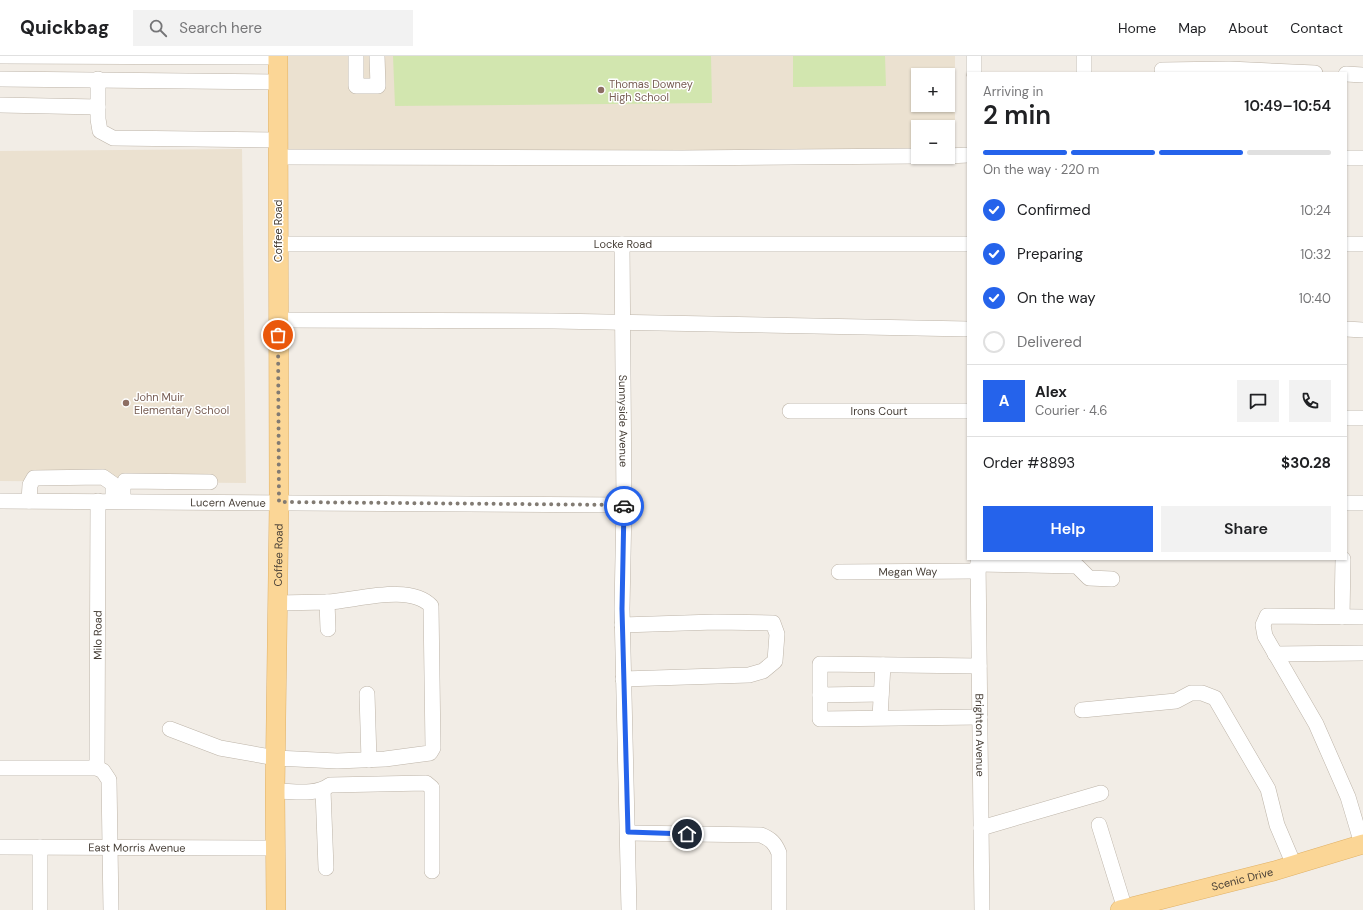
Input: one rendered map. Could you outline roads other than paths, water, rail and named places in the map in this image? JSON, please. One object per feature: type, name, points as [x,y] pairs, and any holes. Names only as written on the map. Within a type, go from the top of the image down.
[{"type":"main road","name":"Coffee Road","points":[[276,910],[274,848],[279,502],[278,57]]},
{"type":"main road","name":"Scenic Drive","points":[[1123,909],[1294,865],[1363,844]]},
{"type":"street","points":[[0,56],[278,57]]},
{"type":"street","points":[[356,56],[356,86],[378,86],[377,56]]},
{"type":"street","points":[[974,56],[974,72]]},
{"type":"street","points":[[1084,56],[1084,72]]},
{"type":"street","points":[[1162,70],[1229,69],[1294,72]]},
{"type":"street","points":[[1347,74],[1363,75]]},
{"type":"street","points":[[0,79],[278,82]]},
{"type":"street","points":[[98,79],[100,131],[113,138],[278,149],[690,158],[911,156]]},
{"type":"street","points":[[0,105],[98,107]]},
{"type":"street","points":[[955,156],[967,155]]},
{"type":"street","points":[[1347,158],[1363,158]]},
{"type":"street","name":"Locke Road","points":[[278,244],[967,244]]},
{"type":"street","name":"Sunnyside Avenue","points":[[622,244],[624,505],[622,625],[629,910]]},
{"type":"street","points":[[1347,244],[1363,244]]},
{"type":"street","points":[[278,320],[622,323],[967,329]]},
{"type":"street","points":[[1347,329],[1363,330]]},
{"type":"street","name":"Irons Court","points":[[790,411],[967,411]]},
{"type":"street","points":[[1347,418],[1363,418]]},
{"type":"street","points":[[29,501],[30,485],[34,478],[103,477],[113,484],[118,501]]},
{"type":"street","points":[[118,501],[125,480],[210,482]]},
{"type":"street","points":[[195,482],[196,502]]},
{"type":"street","name":"Lucern Avenue","points":[[0,501],[624,505]]},
{"type":"street","name":"Milo Road","points":[[97,768],[98,501]]},
{"type":"street","points":[[1347,503],[1363,503]]},
{"type":"street","points":[[1342,617],[1343,560]]},
{"type":"street","name":"Megan Way","points":[[839,572],[978,565],[1077,566],[1090,578],[1112,579]]},
{"type":"street","name":"Brighton Avenue","points":[[978,565],[982,910]]},
{"type":"street","points":[[170,729],[220,748],[276,758],[337,761],[369,760],[430,753],[433,748],[431,606],[425,599],[415,596],[395,595],[327,602],[278,603]]},
{"type":"street","points":[[327,602],[328,629]]},
{"type":"street","points":[[1363,617],[1267,616],[1262,624],[1265,636],[1316,724],[1348,797],[1363,844]]},
{"type":"street","points":[[622,625],[716,622],[773,623],[777,634],[774,661],[763,671],[749,675],[623,679]]},
{"type":"street","points":[[1275,654],[1363,653]]},
{"type":"street","points":[[979,666],[820,664],[820,719],[980,717]]},
{"type":"street","points":[[880,718],[883,665]]},
{"type":"street","points":[[1082,710],[1176,701],[1191,693],[1202,693],[1216,698],[1268,789],[1277,825],[1294,865]]},
{"type":"street","points":[[367,694],[369,760]]},
{"type":"street","points":[[820,695],[881,694]]},
{"type":"street","points":[[0,768],[97,768],[103,771],[109,780],[111,910]]},
{"type":"street","points":[[275,791],[315,792],[323,790],[330,784],[426,783],[432,788],[432,870]]},
{"type":"street","points":[[323,790],[326,868]]},
{"type":"street","points":[[981,828],[1101,793]]},
{"type":"street","points":[[1099,825],[1123,909]]},
{"type":"street","points":[[628,832],[762,835],[774,842],[779,853],[780,910]]},
{"type":"street","name":"East Morris Avenue","points":[[0,847],[274,848]]},
{"type":"street","points":[[40,847],[40,910]]},
{"type":"place","name":"Thomas Downey High School","points":[[601,90]]},
{"type":"place","name":"John Muir Elementary School","points":[[126,403]]}]
